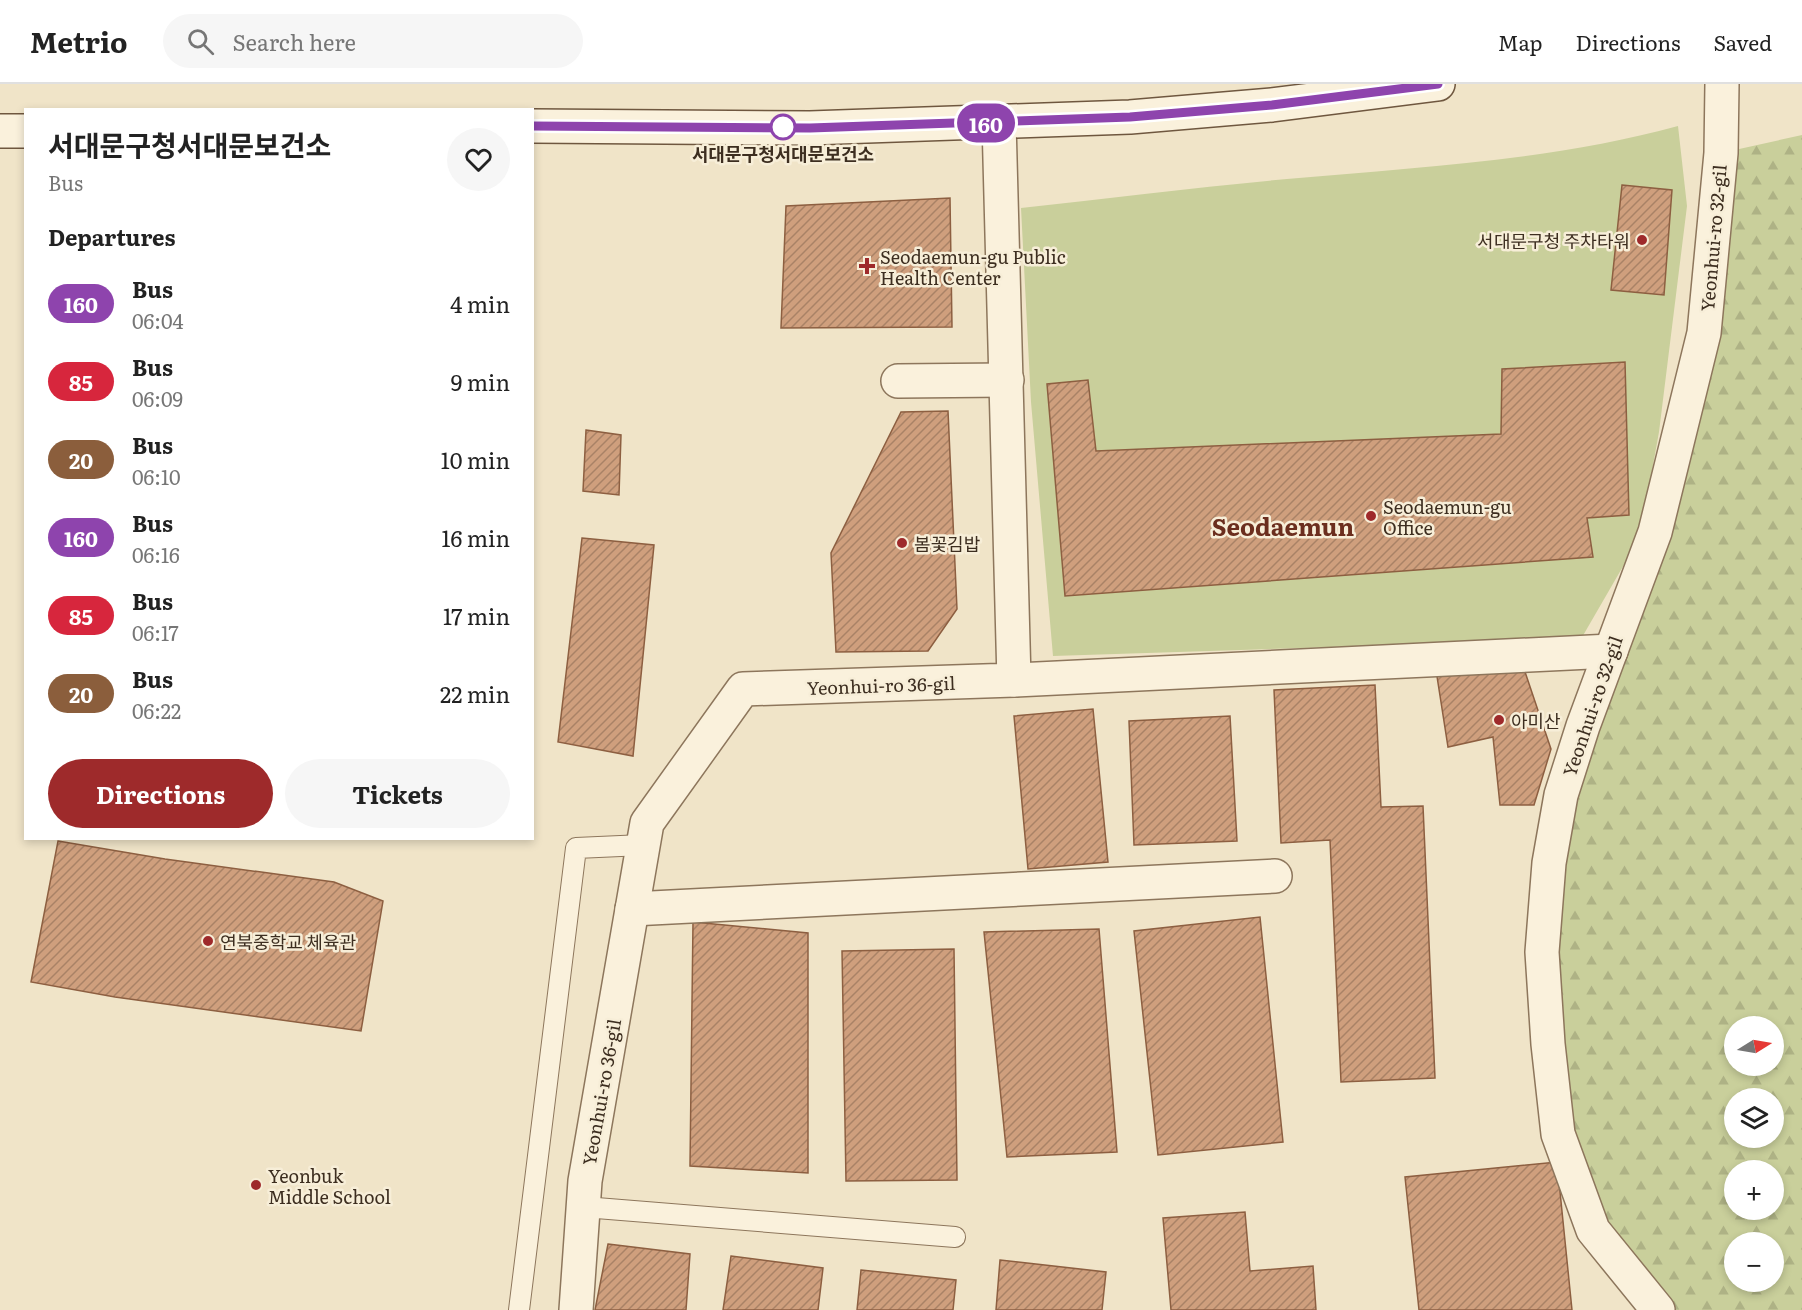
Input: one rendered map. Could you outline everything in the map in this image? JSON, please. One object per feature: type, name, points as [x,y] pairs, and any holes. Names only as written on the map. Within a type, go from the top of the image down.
[{"type":"street","points":[[534,126],[810,128],[1130,117],[1272,105],[1438,84]]},
{"type":"street","name":"Yeonhui-ro 32-gil","points":[[1658,1310],[1593,1230],[1558,1134],[1546,1021],[1542,952],[1548,863],[1561,795],[1583,726],[1655,532],[1704,333],[1721,153],[1722,84]]},
{"type":"street","points":[[999,122],[1014,680],[1611,651]]},
{"type":"street","points":[[0,131],[24,130]]},
{"type":"street","points":[[898,381],[1007,380]]},
{"type":"street","name":"Yeonhui-ro 36-gil","points":[[576,1310],[585,1181],[647,823],[743,689],[1014,680]]},
{"type":"street","points":[[632,909],[1275,876]]},
{"type":"lane","points":[[519,1310],[576,848],[643,845]]},
{"type":"lane","points":[[584,1207],[955,1237]]},
{"type":"green space","points":[[1678,126],[1687,206],[1659,432],[1640,537],[1581,639],[1053,656],[1031,402],[1021,208],[1254,182],[1533,155],[1630,138]]},
{"type":"green space","points":[[1802,135],[1802,1310],[1658,1310],[1593,1230],[1558,1134],[1549,863],[1652,539],[1721,153]]},
{"type":"building","name":"서대문구청 주차타워","points":[[1622,185],[1672,190],[1664,295],[1611,290]]},
{"type":"building","name":"Seodaemun-gu Public Health Center","points":[[950,198],[952,327],[781,328],[786,206]]},
{"type":"building","points":[[1625,362],[1629,515],[1587,518],[1593,557],[1065,596],[1047,384],[1088,380],[1096,451],[1501,434],[1502,369]]},
{"type":"building","points":[[948,411],[957,609],[928,651],[836,652],[831,553],[901,412]]},
{"type":"building","points":[[586,430],[621,435],[619,495],[583,491]]},
{"type":"building","points":[[582,538],[654,545],[633,756],[558,742]]},
{"type":"building","points":[[1523,666],[1551,749],[1534,805],[1500,805],[1493,737],[1448,747],[1436,670]]},
{"type":"building","points":[[1375,685],[1381,807],[1423,806],[1435,1078],[1341,1082],[1330,840],[1281,843],[1274,690]]},
{"type":"building","points":[[1093,709],[1108,862],[1028,869],[1014,716]]},
{"type":"building","points":[[1230,716],[1237,841],[1134,845],[1129,721]]},
{"type":"building","name":"연북중학교 체육관","points":[[58,841],[165,859],[334,882],[383,901],[361,1031],[115,997],[31,982]]},
{"type":"building","points":[[1260,917],[1283,1142],[1158,1155],[1134,931]]},
{"type":"building","points":[[693,922],[808,933],[808,1173],[690,1166]]},
{"type":"building","points":[[1099,929],[1117,1152],[1007,1157],[984,932]]},
{"type":"building","points":[[954,949],[957,1180],[846,1181],[842,951]]},
{"type":"building","points":[[1557,1162],[1572,1310],[1419,1310],[1405,1177]]},
{"type":"building","points":[[1245,1212],[1250,1271],[1313,1266],[1316,1310],[1171,1310],[1163,1218]]},
{"type":"building","points":[[608,1244],[690,1254],[686,1310],[595,1310]]},
{"type":"building","points":[[731,1256],[823,1268],[818,1310],[723,1310]]},
{"type":"building","points":[[1000,1260],[1106,1272],[1102,1310],[996,1310]]},
{"type":"building","points":[[861,1270],[956,1280],[953,1310],[857,1310]]},
{"type":"bus line","name":"160","points":[[534,126],[810,128],[1130,117],[1272,105],[1438,84]]},
{"type":"place","name":"서대문구청서대문보건소","points":[[783,127]]},
{"type":"place","name":"서대문구청 주차타워","points":[[1642,240]]},
{"type":"place","name":"Seodaemun-gu Public Health Center","points":[[867,266]]},
{"type":"place","name":"Seodaemun-gu Office","points":[[1371,516]]},
{"type":"place","name":"봄꽃김밥","points":[[902,543]]},
{"type":"place","name":"아미산","points":[[1499,720]]},
{"type":"place","name":"연북중학교 체육관","points":[[208,941]]},
{"type":"place","name":"Yeonbuk Middle School","points":[[256,1185]]},
{"type":"district","name":"Seodaemun","points":[[1283,525]]}]
